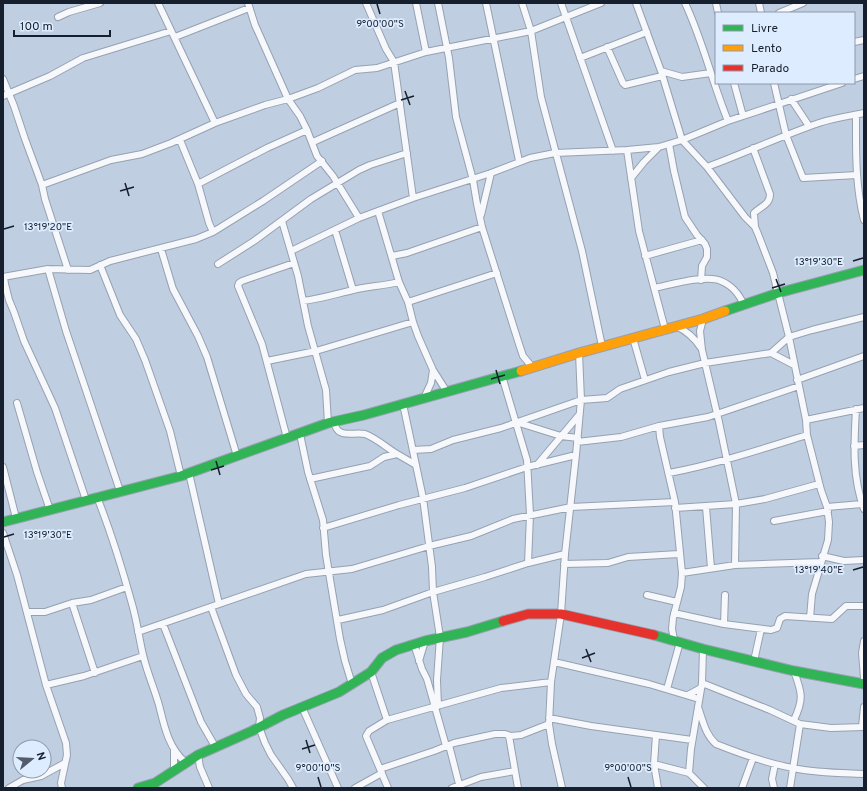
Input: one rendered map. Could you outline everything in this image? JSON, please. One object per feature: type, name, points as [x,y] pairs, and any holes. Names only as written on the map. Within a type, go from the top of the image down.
[{"type":"street","points":[[58,17],[69,12],[100,3]]},
{"type":"street","points":[[158,3],[215,123]]},
{"type":"street","points":[[366,3],[386,49],[394,62],[413,198]]},
{"type":"street","points":[[416,3],[426,52]]},
{"type":"street","points":[[438,3],[447,48],[456,117],[473,180],[482,227],[523,356],[533,368]]},
{"type":"street","points":[[486,3],[519,161]]},
{"type":"street","points":[[522,3],[530,31],[541,97],[582,252],[602,346]]},
{"type":"street","points":[[561,3],[613,151]]},
{"type":"street","points":[[42,185],[111,160],[142,154],[180,140],[215,123],[318,88],[355,70],[377,68],[426,52],[530,31],[601,3]]},
{"type":"street","points":[[636,3],[662,73],[682,140],[707,167],[745,217],[755,227]]},
{"type":"street","points":[[685,3],[697,31],[728,121]]},
{"type":"street","points":[[781,12],[803,3]]},
{"type":"street","points":[[6,95],[50,76],[83,58],[173,34],[248,6],[255,26],[288,99],[300,116],[313,142],[314,149],[359,218]]},
{"type":"street","points":[[580,58],[647,32]]},
{"type":"street","points":[[608,47],[625,85],[662,73],[682,77],[711,73]]},
{"type":"street","points":[[3,80],[6,95],[42,185],[45,199],[68,270]]},
{"type":"street","points":[[734,84],[743,116]]},
{"type":"street","points":[[774,84],[786,134],[803,178],[857,175]]},
{"type":"street","points":[[291,251],[359,218],[413,198],[473,180],[519,161],[555,153],[613,151],[659,147],[682,140],[728,121],[839,84]]},
{"type":"street","points":[[791,100],[809,126]]},
{"type":"street","points":[[313,142],[400,103]]},
{"type":"street","points":[[707,167],[809,126],[864,113]]},
{"type":"street","points":[[856,115],[858,195],[864,220]]},
{"type":"street","points":[[198,184],[272,145],[307,130]]},
{"type":"street","points":[[180,140],[198,184],[208,223],[212,232]]},
{"type":"street","points":[[669,144],[685,217],[705,244],[708,253],[702,263],[701,280]]},
{"type":"street","points":[[631,178],[659,147]]},
{"type":"street","points":[[753,148],[770,194],[768,203],[754,213],[755,227],[768,257],[778,293],[806,420],[807,435],[819,484],[828,509],[828,540],[820,562],[812,594],[810,618]]},
{"type":"street","points":[[627,150],[639,231],[665,329]]},
{"type":"street","points":[[218,264],[254,241],[311,199],[364,167],[406,154]]},
{"type":"street","points":[[86,500],[55,408],[24,341],[9,300],[4,277],[48,270],[90,270],[110,261],[196,239],[212,232],[264,201],[322,161]]},
{"type":"street","points":[[480,218],[491,173]]},
{"type":"street","points":[[378,211],[399,282],[408,302],[413,322],[433,370],[447,392]]},
{"type":"street","points":[[282,221],[294,263],[308,326],[316,350],[326,390],[331,423],[338,431],[344,434],[360,433],[366,435],[416,465]]},
{"type":"street","points":[[392,256],[407,253],[482,227]]},
{"type":"street","points":[[335,230],[353,290]]},
{"type":"street","points":[[645,256],[702,240]]},
{"type":"street","points":[[161,249],[173,289],[198,336],[206,357],[237,456]]},
{"type":"street","points":[[287,438],[262,344],[238,286],[239,283],[255,276],[294,263]]},
{"type":"street","points":[[100,265],[120,316],[136,339],[145,360],[170,431],[185,475],[219,604]]},
{"type":"street","points":[[48,270],[66,331],[120,491]]},
{"type":"street","points":[[3,522],[185,475],[331,423],[533,368],[602,346],[703,319],[778,293],[864,270]]},
{"type":"street","points":[[408,302],[497,273]]},
{"type":"street","points":[[654,288],[689,280],[720,280],[738,294],[744,305]]},
{"type":"street","points":[[303,301],[399,282]]},
{"type":"street","points":[[413,450],[431,449],[454,440],[501,428],[580,400],[607,398],[620,389],[645,380],[705,363],[771,353],[789,338],[812,330],[864,317]]},
{"type":"street","points":[[703,319],[700,331],[702,350],[718,414],[736,504],[735,565]]},
{"type":"street","points":[[267,361],[316,350],[413,322]]},
{"type":"street","points":[[676,326],[688,332],[702,350]]},
{"type":"street","points":[[633,338],[645,380]]},
{"type":"street","points":[[562,788],[552,744],[550,721],[551,682],[561,614],[564,564],[576,455],[580,400],[579,353]]},
{"type":"street","points":[[771,353],[794,365]]},
{"type":"street","points":[[516,422],[577,440],[621,437],[659,426],[718,414],[864,356]]},
{"type":"street","points":[[424,398],[433,370]]},
{"type":"street","points":[[502,376],[525,452],[530,515],[528,563]]},
{"type":"street","points":[[17,403],[37,472],[50,510]]},
{"type":"street","points":[[403,404],[423,498],[433,592],[440,637],[436,707]]},
{"type":"street","points":[[806,420],[864,408]]},
{"type":"street","points":[[774,521],[828,509],[863,505],[856,478],[854,446],[856,409]]},
{"type":"street","points":[[537,465],[579,415]]},
{"type":"street","points":[[659,426],[660,437],[675,505],[682,573],[681,587],[674,613],[672,628],[677,641],[667,689]]},
{"type":"street","points":[[300,434],[310,479],[321,512],[329,571],[345,662],[352,684]]},
{"type":"street","points":[[669,473],[727,460],[807,435]]},
{"type":"street","points":[[854,446],[864,446]]},
{"type":"street","points":[[310,479],[370,466],[384,457],[397,454]]},
{"type":"street","points":[[323,528],[423,498],[465,488],[527,467],[576,455]]},
{"type":"street","points":[[3,467],[16,518]]},
{"type":"street","points":[[138,632],[306,574],[352,569],[429,546],[471,536],[514,519],[530,515],[571,507],[675,505],[706,506],[736,504],[765,499],[819,484]]},
{"type":"street","points":[[97,497],[109,529],[127,587],[136,618],[143,656],[165,728],[174,749],[184,762]]},
{"type":"street","points":[[706,506],[711,568]]},
{"type":"street","points":[[3,533],[17,575],[46,685],[66,743],[67,755],[61,783],[62,788]]},
{"type":"street","points":[[338,620],[383,610],[433,592],[528,563],[565,554]]},
{"type":"street","points":[[564,564],[608,562],[628,557],[679,554]]},
{"type":"street","points":[[822,556],[844,561],[864,560]]},
{"type":"street","points":[[682,573],[735,565],[820,562]]},
{"type":"street","points":[[27,612],[46,612],[72,603],[91,600],[127,587]]},
{"type":"street","points":[[647,595],[677,602]]},
{"type":"street","points":[[724,624],[726,595]]},
{"type":"street","points":[[72,603],[95,673]]},
{"type":"street","points":[[674,613],[724,624],[761,629],[776,629],[780,619],[785,616],[832,619],[846,606],[864,606]]},
{"type":"street","points":[[211,607],[236,675],[246,694],[257,707],[260,718],[259,727],[271,755],[293,788]]},
{"type":"street","points":[[138,788],[154,782],[184,762],[198,755],[302,707],[339,692],[371,672],[382,658],[396,650],[425,640],[467,632],[528,614],[561,614],[677,641],[703,649],[794,671],[864,684]]},
{"type":"street","points":[[163,624],[201,722],[216,748]]},
{"type":"street","points":[[754,661],[761,629]]},
{"type":"street","points":[[419,662],[425,640]]},
{"type":"street","points":[[864,641],[862,653],[864,678]]},
{"type":"street","points":[[414,644],[419,662],[427,679],[436,707],[459,787]]},
{"type":"street","points":[[689,773],[692,740],[702,685],[703,649]]},
{"type":"street","points":[[46,685],[95,673],[143,656]]},
{"type":"street","points":[[554,662],[667,689],[699,699]]},
{"type":"street","points":[[794,671],[801,694],[798,711],[794,720]]},
{"type":"street","points":[[371,672],[387,720]]},
{"type":"street","points":[[388,788],[366,736],[369,732],[387,720],[501,688],[551,682]]},
{"type":"street","points":[[688,695],[702,685]]},
{"type":"street","points":[[702,685],[794,720],[800,724],[831,728],[863,727],[864,707]]},
{"type":"street","points":[[302,707],[338,788]]},
{"type":"street","points":[[698,707],[707,733],[716,744],[753,758],[794,768],[840,774],[864,774]]},
{"type":"street","points":[[355,788],[381,771],[447,745],[495,734],[509,736],[521,735],[550,721],[692,740]]},
{"type":"street","points":[[790,788],[800,724]]},
{"type":"street","points":[[694,732],[707,733]]},
{"type":"street","points":[[656,735],[654,764],[658,788]]},
{"type":"street","points":[[509,736],[518,788]]},
{"type":"street","points":[[174,749],[174,770]]},
{"type":"street","points":[[198,755],[200,767],[209,788]]},
{"type":"street","points":[[742,788],[753,758]]},
{"type":"street","points":[[9,788],[23,780],[41,776],[65,763]]},
{"type":"street","points":[[654,764],[689,773],[704,788]]},
{"type":"street","points":[[774,788],[772,779],[775,764]]},
{"type":"street","points":[[452,788],[459,787],[481,777],[515,771]]},
{"type":"traffic: fast","points":[[725,311],[778,293],[864,270]]},
{"type":"traffic: fast","points":[[3,522],[181,476],[328,423],[364,415],[521,371]]},
{"type":"traffic: fast","points":[[138,788],[155,783],[198,755],[252,731],[283,715],[339,692],[371,672],[382,658],[396,650],[503,621]]},
{"type":"traffic: fast","points":[[654,635],[703,649],[794,671],[864,684]]},
{"type":"traffic: slow","points":[[521,371],[579,353],[703,319],[725,311]]},
{"type":"traffic: jam","points":[[503,621],[528,614],[561,614],[654,635]]}]
